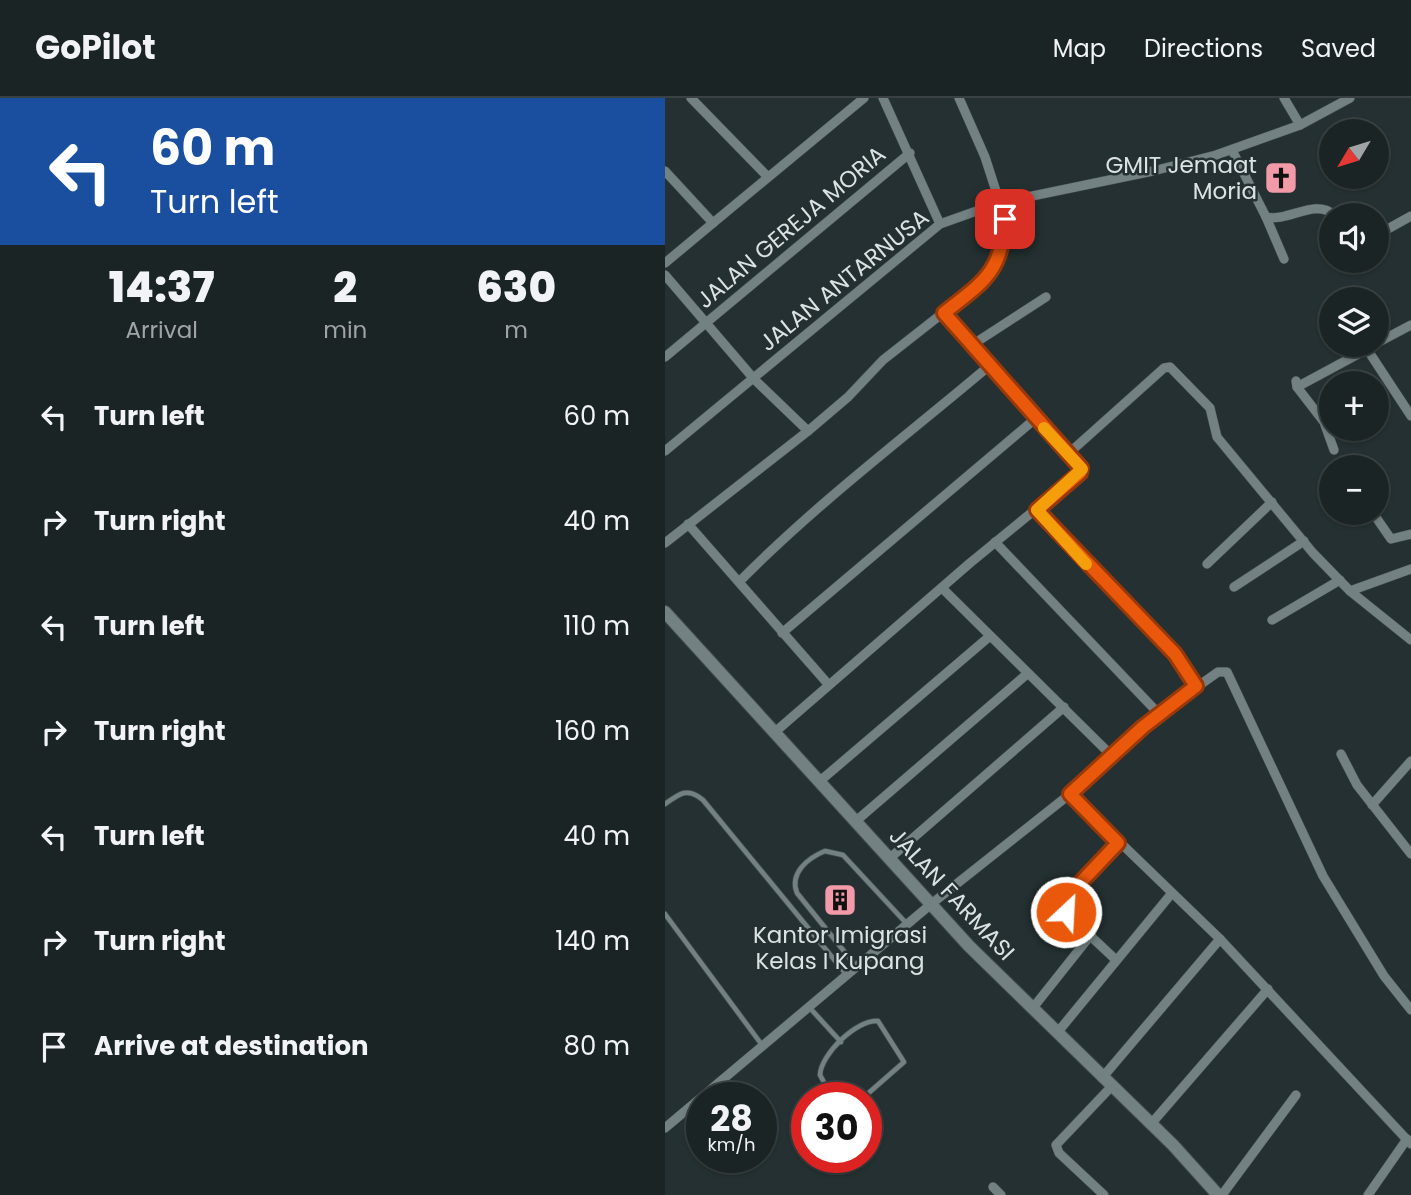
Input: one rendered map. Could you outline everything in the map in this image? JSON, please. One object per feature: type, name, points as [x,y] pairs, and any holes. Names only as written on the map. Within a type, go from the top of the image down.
[{"type":"street","points":[[691,98],[767,176]]},
{"type":"street","points":[[665,262],[864,98]]},
{"type":"street","points":[[883,98],[940,224]]},
{"type":"street","points":[[665,543],[808,431],[848,397],[883,360],[990,276],[1004,232],[1005,219],[985,157],[959,98]]},
{"type":"street","points":[[1284,98],[1300,125]]},
{"type":"street","name":"JALAN ANTARNUSA","points":[[665,451],[940,224],[999,203],[1153,172],[1231,150],[1300,125],[1350,98]]},
{"type":"street","points":[[1231,150],[1266,217],[1284,259]]},
{"type":"street","name":"JALAN GEREJA MORIA","points":[[665,357],[910,153]]},
{"type":"street","points":[[665,172],[713,223]]},
{"type":"street","points":[[1266,217],[1283,218],[1319,209]]},
{"type":"street","points":[[1389,228],[1411,216]]},
{"type":"street","points":[[665,275],[754,379],[808,431]]},
{"type":"street","points":[[972,345],[1046,297]]},
{"type":"street","points":[[775,732],[995,542],[1082,471],[944,313]]},
{"type":"street","points":[[1389,337],[1411,325]]},
{"type":"street","points":[[1334,450],[1324,422],[1297,384],[1351,357]]},
{"type":"street","points":[[1379,357],[1411,416]]},
{"type":"street","points":[[739,582],[835,491],[871,466],[989,366]]},
{"type":"street","points":[[1068,454],[1168,367],[1210,408],[1217,437],[1304,541],[1350,591],[1411,640]]},
{"type":"street","points":[[782,633],[1035,419]]},
{"type":"street","points":[[1207,564],[1272,502]]},
{"type":"street","points":[[1037,510],[1175,654],[1196,686]]},
{"type":"street","points":[[688,524],[828,684]]},
{"type":"street","points":[[1381,525],[1391,539],[1411,534]]},
{"type":"street","points":[[1234,587],[1304,541]]},
{"type":"street","points":[[995,542],[1159,714]]},
{"type":"street","points":[[1350,591],[1411,569]]},
{"type":"street","points":[[1272,620],[1340,580]]},
{"type":"street","points":[[942,588],[1111,755]]},
{"type":"street","name":"JALAN FARMASI","points":[[665,612],[930,905],[1220,1195]]},
{"type":"street","points":[[820,781],[991,636]]},
{"type":"street","points":[[665,1128],[846,974],[1070,794],[1159,714],[1196,686],[1223,670],[1230,675],[1323,876],[1384,976],[1411,1010]]},
{"type":"street","points":[[856,821],[1027,674]]},
{"type":"street","points":[[890,858],[1064,707]]},
{"type":"street","points":[[1341,754],[1372,805],[1411,854]]},
{"type":"street","points":[[1372,805],[1411,761]]},
{"type":"street","points":[[1070,794],[1220,939],[1409,1142],[1368,1195]]},
{"type":"street","points":[[1115,959],[1068,915],[1066,898],[1118,843]]},
{"type":"street","points":[[1057,1033],[1115,959],[1172,893]]},
{"type":"street","points":[[1032,1009],[1090,936]]},
{"type":"street","points":[[1104,1195],[1059,1153],[1056,1145],[1220,939]]},
{"type":"street","points":[[1151,1124],[1268,989]]},
{"type":"street","points":[[1220,1195],[1296,1096]]},
{"type":"street","points":[[993,1187],[1001,1195]]},
{"type":"lane","points":[[665,804],[684,792],[694,792],[703,800],[846,974]]},
{"type":"lane","points":[[856,966],[797,893],[794,881],[797,873],[812,858],[825,851],[843,855],[907,925]]},
{"type":"lane","points":[[665,914],[763,1045]]},
{"type":"lane","points":[[808,1006],[841,1042]]},
{"type":"lane","points":[[823,1082],[820,1069],[841,1042],[869,1020],[878,1021],[904,1058],[898,1069],[882,1082]]},
{"type":"slow traffic","points":[[1044,428],[1082,471],[1037,510],[1086,564]]},
{"type":"place","name":"GMIT Jemaat Moria","points":[[1281,178]]},
{"type":"place","name":"Kantor Imigrasi Kelas I Kupang","points":[[840,900]]},
{"type":"route","points":[[1005,219],[1001,250],[990,276],[944,313],[1081,468],[1080,473],[1037,510],[1175,654],[1196,686],[1143,727],[1070,794],[1118,843],[1066,898],[1066,912]]}]
